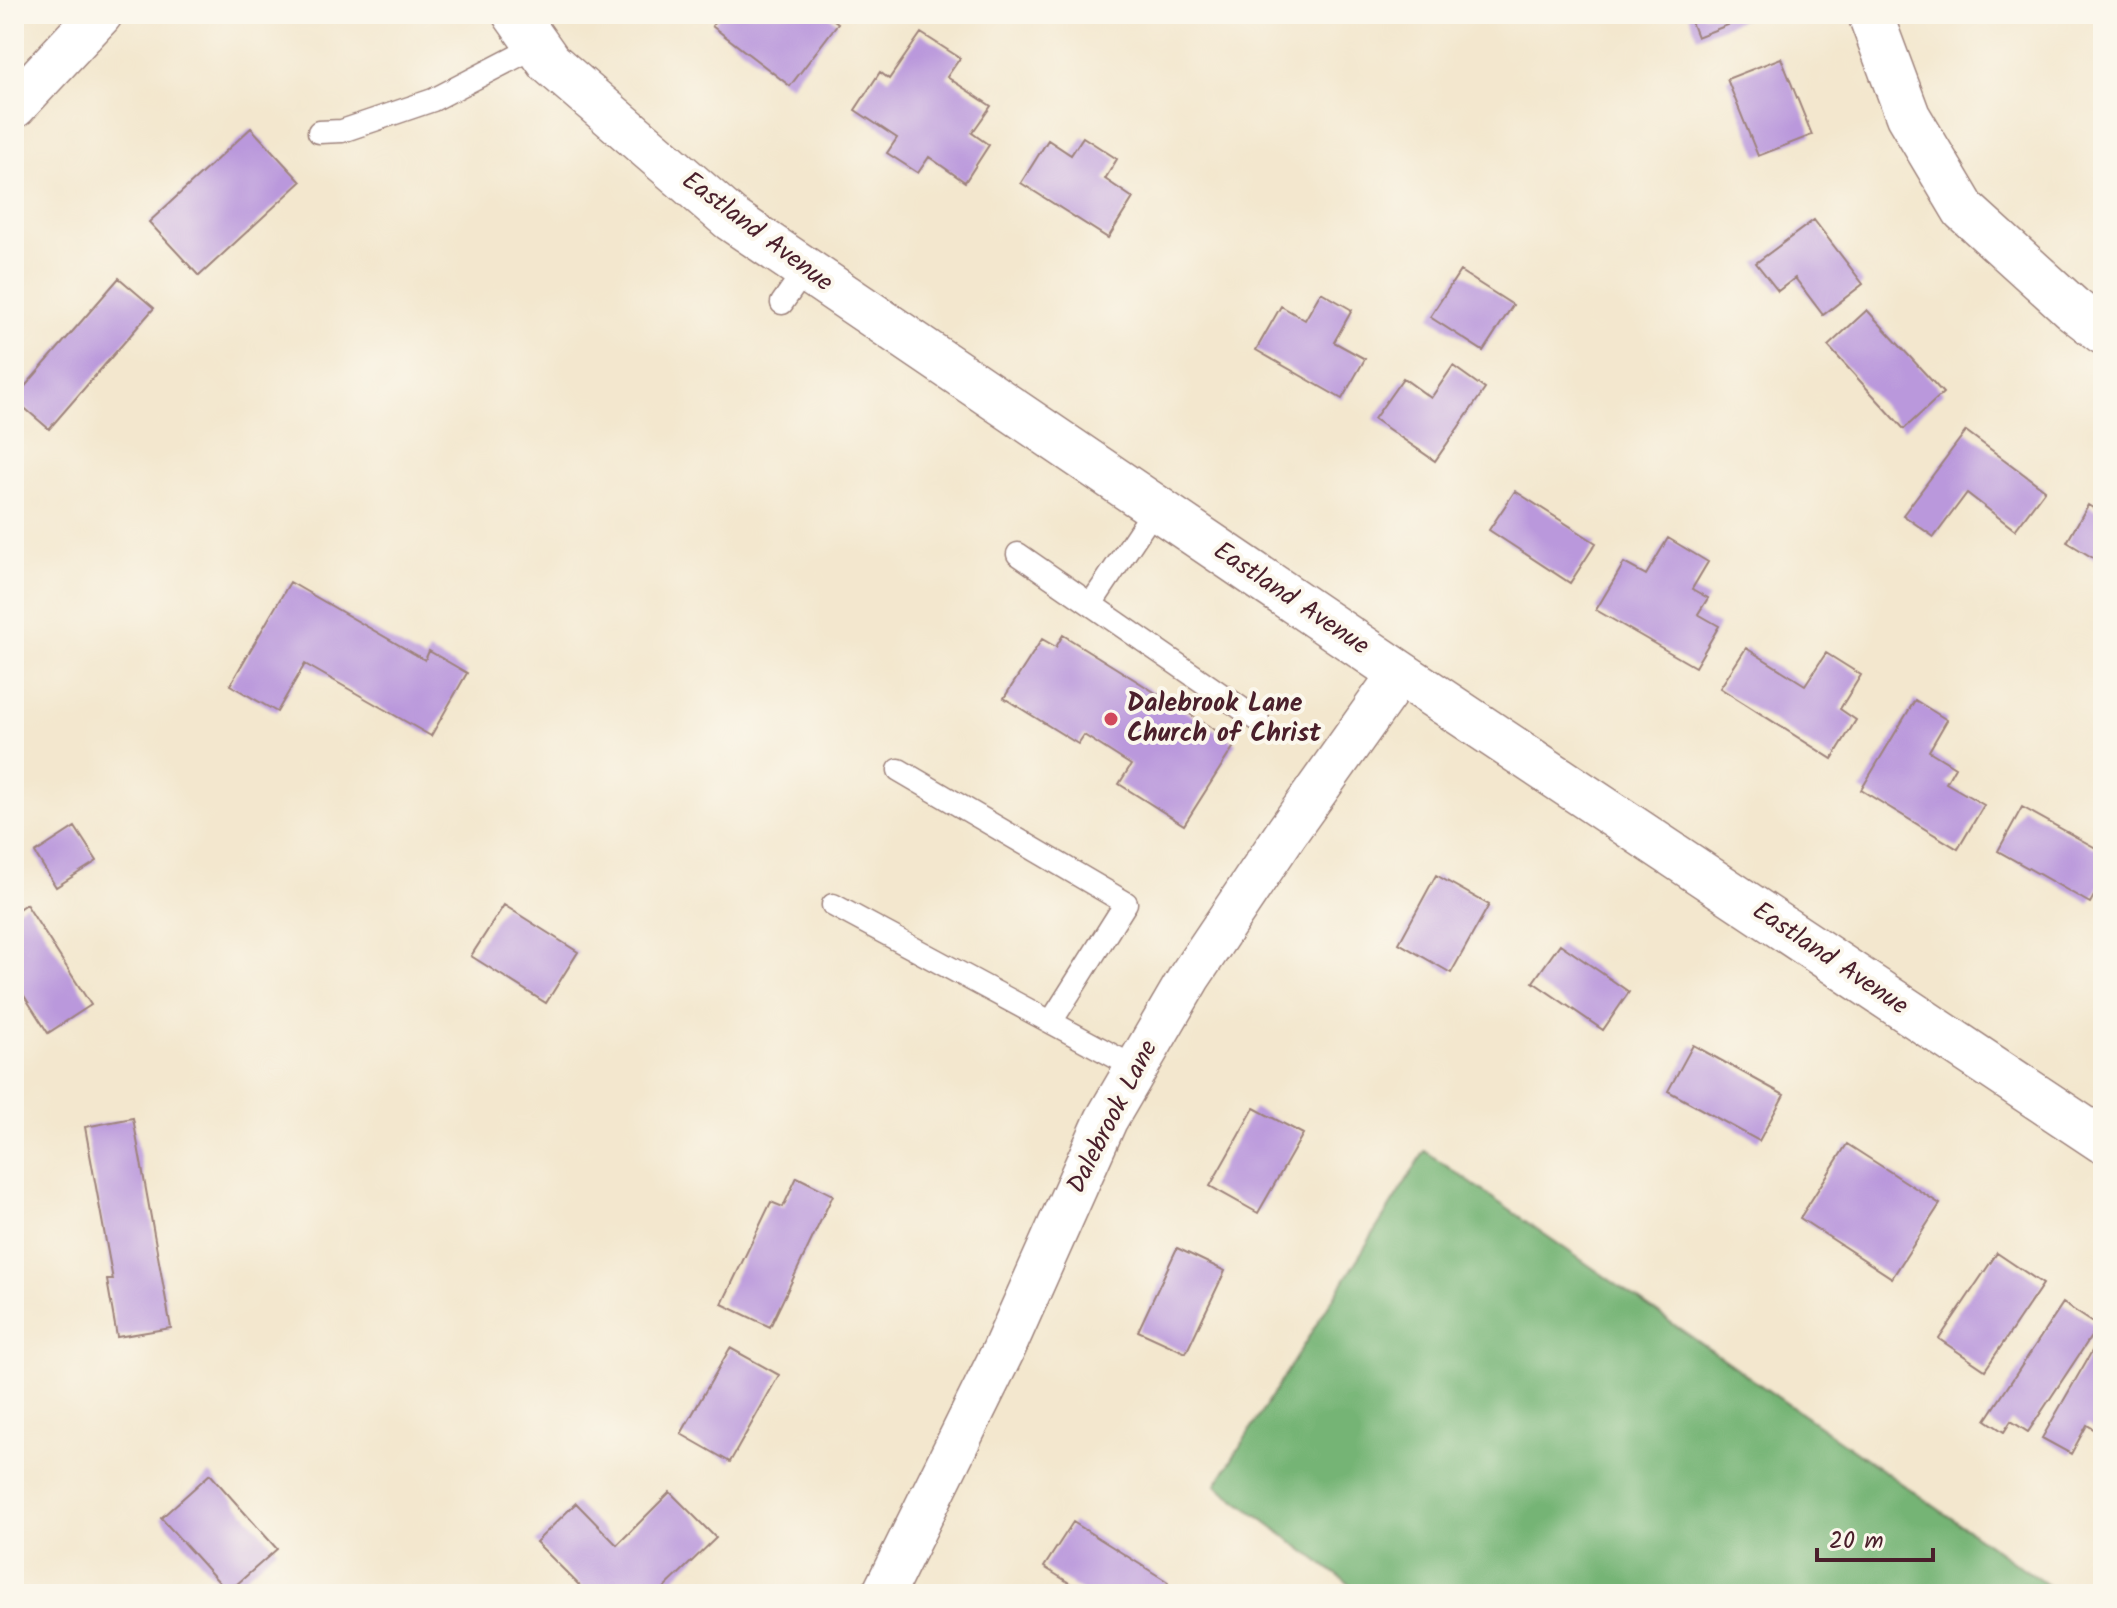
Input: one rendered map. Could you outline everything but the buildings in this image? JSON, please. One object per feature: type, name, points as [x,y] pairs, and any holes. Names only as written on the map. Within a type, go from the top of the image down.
[{"type":"street","points":[[14,106],[100,14]]},
{"type":"street","points":[[1870,14],[1908,116],[1964,210],[2072,308],[2103,332]]},
{"type":"street","name":"Eastland Avenue","points":[[526,30],[549,62],[731,219],[793,287],[1156,507],[2103,1141]]},
{"type":"street","name":"Dalebrook Lane","points":[[883,1594],[1003,1351],[1106,1120],[1190,976],[1400,673]]},
{"type":"lane","points":[[319,132],[342,131],[433,100],[526,30]]},
{"type":"lane","points":[[1091,604],[1156,507]]},
{"type":"lane","points":[[1018,554],[1258,720]]},
{"type":"lane","points":[[899,770],[1126,903],[1051,1022]]},
{"type":"lane","points":[[833,905],[1136,1068]]},
{"type":"green space","points":[[1425,1151],[2060,1594],[1363,1594],[1216,1485]]},
{"type":"place","name":"Dalebrook Lane Church of Christ","points":[[1111,719]]}]
